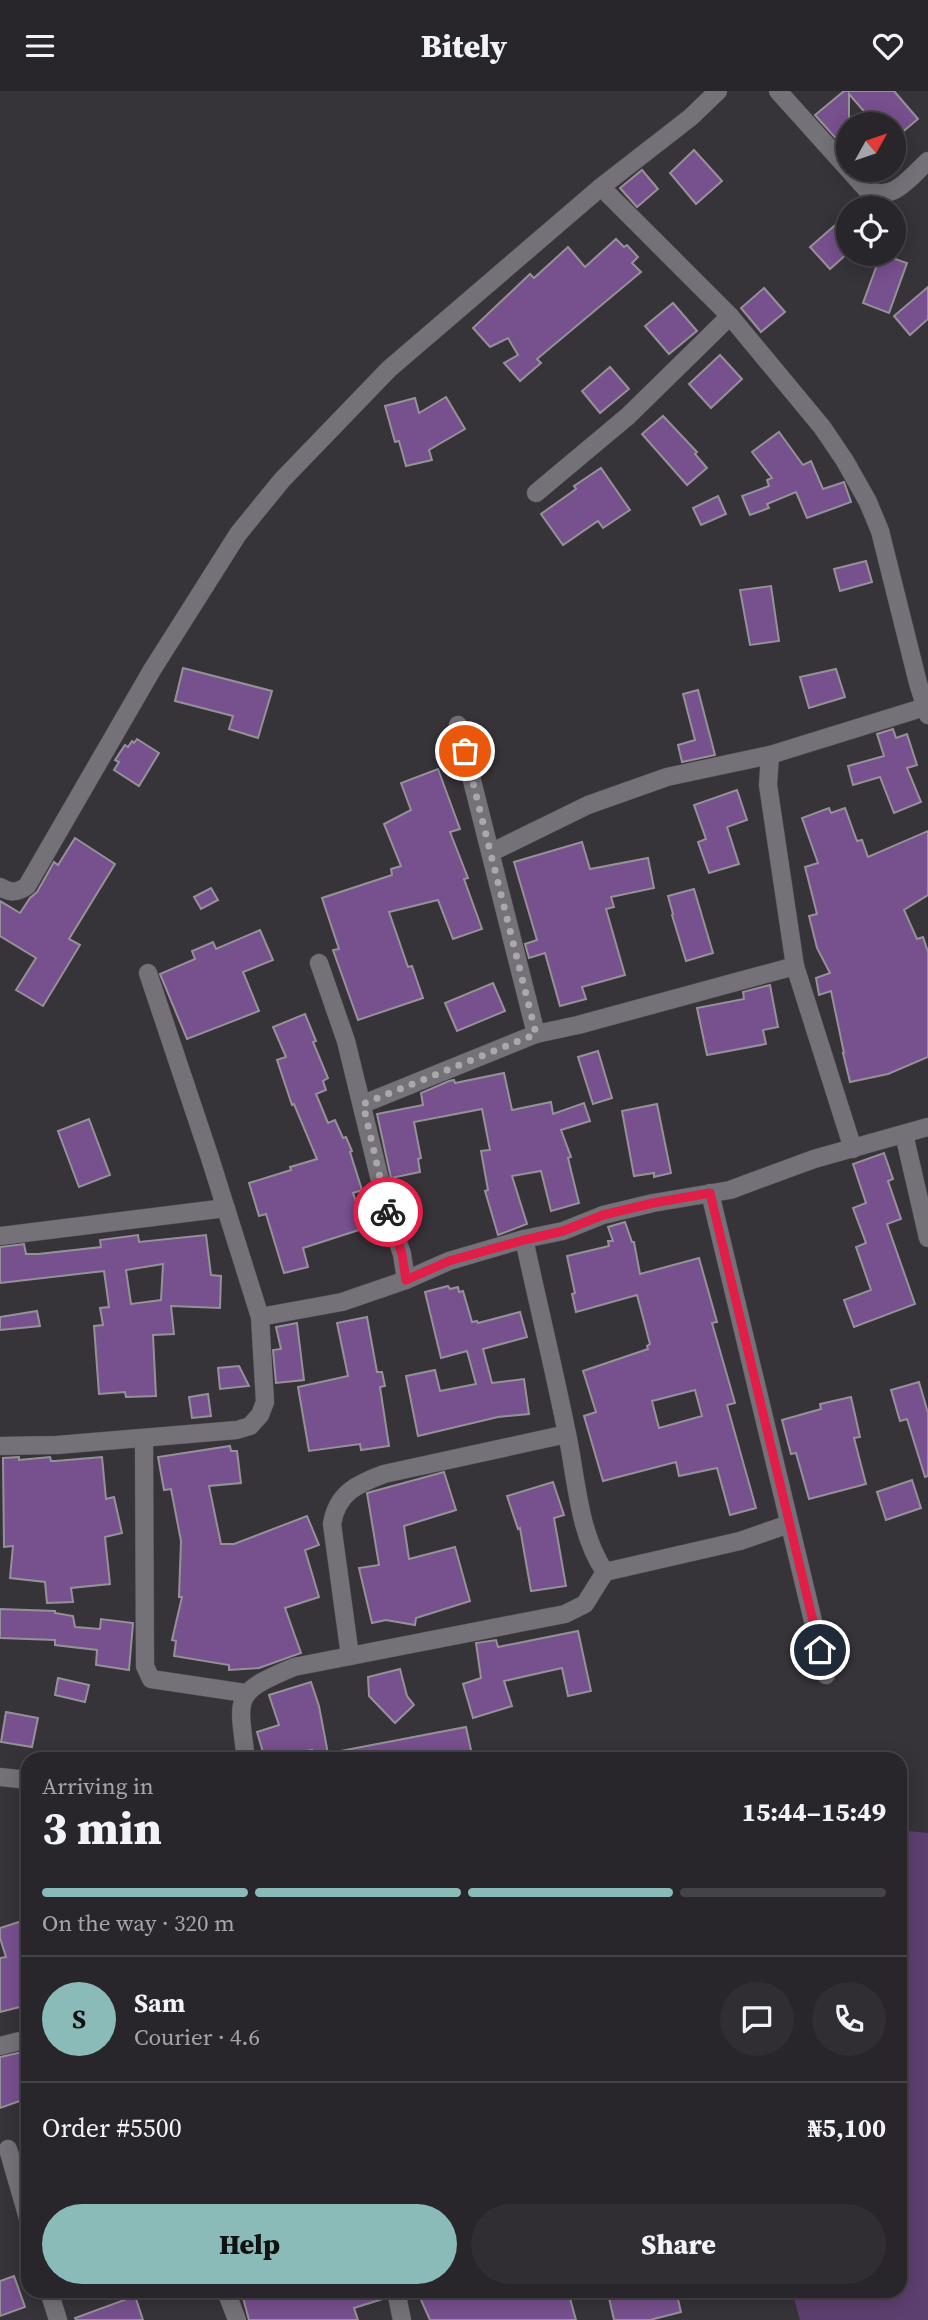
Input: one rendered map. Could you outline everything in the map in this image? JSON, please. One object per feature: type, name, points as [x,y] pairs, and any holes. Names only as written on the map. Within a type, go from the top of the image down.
[{"type":"street","points":[[0,887],[9,892],[20,891],[27,886],[152,670],[239,534],[282,480],[389,369],[601,187],[691,117],[718,91]]},
{"type":"street","points":[[778,91],[867,190],[878,195],[892,193],[928,161]]},
{"type":"street","points":[[492,852],[588,805],[667,777],[770,755],[927,711],[880,531],[868,502],[845,461],[822,427],[730,316],[601,187]]},
{"type":"street","points":[[536,493],[628,416],[730,316]]},
{"type":"street","points":[[458,726],[536,1034]]},
{"type":"street","points":[[770,755],[768,785],[796,966],[853,1149]]},
{"type":"street","points":[[319,963],[346,1041],[406,1280]]},
{"type":"street","points":[[363,1104],[536,1034],[796,966]]},
{"type":"street","points":[[0,1446],[144,1439],[237,1430],[250,1426],[260,1415],[265,1402],[260,1317],[148,973]]},
{"type":"street","points":[[260,1317],[342,1302],[406,1280],[449,1261],[563,1231],[603,1215],[653,1203],[730,1191],[814,1159],[928,1127]]},
{"type":"street","points":[[904,1134],[928,1238]]},
{"type":"street","points":[[710,1193],[826,1675]]},
{"type":"street","points":[[0,1236],[226,1208]]},
{"type":"street","points":[[524,1240],[581,1510],[594,1556],[605,1572]]},
{"type":"street","points":[[350,1656],[332,1524],[334,1508],[348,1492],[365,1481],[384,1474],[567,1434]]},
{"type":"street","points":[[144,1439],[145,1666],[152,1679],[245,1693]]},
{"type":"street","points":[[245,1752],[240,1710],[245,1693],[260,1681],[294,1667],[565,1614],[585,1604],[605,1572],[740,1541],[789,1524]]},
{"type":"street","points":[[0,1777],[21,1779]]},
{"type":"street","points":[[0,2046],[21,2041]]},
{"type":"street","points":[[8,2149],[21,2194]]},
{"type":"street","points":[[51,2298],[58,2320]]},
{"type":"street","points":[[229,2298],[237,2320]]},
{"type":"street","points":[[397,2298],[402,2320]]},
{"type":"shaded area","points":[[907,1831],[928,1833],[928,2320],[800,2320],[794,2298],[907,2298]]},
{"type":"building","points":[[844,91],[894,91],[918,119],[906,129],[906,112],[865,112],[849,94],[849,112],[836,112],[836,138],[815,115]]},
{"type":"building","points":[[694,150],[722,181],[696,204],[670,173]]},
{"type":"building","points":[[642,170],[658,189],[637,207],[620,188]]},
{"type":"building","points":[[836,224],[836,264],[830,269],[810,247]]},
{"type":"building","points":[[616,239],[624,247],[627,245],[638,257],[632,263],[641,272],[537,359],[541,363],[520,381],[504,363],[518,355],[508,338],[490,347],[473,328],[530,274],[534,278],[568,247],[585,267]]},
{"type":"building","points":[[877,266],[906,266],[889,313],[863,303]]},
{"type":"building","points":[[928,287],[928,319],[910,335],[894,316]]},
{"type":"building","points":[[764,288],[785,312],[761,332],[741,308]]},
{"type":"building","points":[[673,303],[697,331],[669,354],[645,326]]},
{"type":"building","points":[[720,355],[742,379],[711,408],[689,384]]},
{"type":"building","points":[[610,367],[629,389],[600,413],[582,391]]},
{"type":"building","points":[[446,397],[465,429],[429,450],[432,460],[406,466],[399,441],[395,442],[385,406],[415,398],[419,413]]},
{"type":"building","points":[[663,416],[697,452],[695,454],[707,468],[687,485],[642,434]]},
{"type":"building","points":[[779,432],[803,465],[811,461],[823,489],[844,482],[851,502],[807,518],[796,492],[767,504],[769,508],[750,515],[742,496],[769,486],[767,480],[772,478],[752,452]]},
{"type":"building","points":[[601,468],[630,510],[603,528],[598,521],[563,545],[541,514],[576,489],[574,486]]},
{"type":"building","points":[[718,496],[726,514],[701,525],[693,508]]},
{"type":"building","points":[[866,561],[872,582],[840,591],[834,569]]},
{"type":"building","points":[[771,586],[779,641],[750,645],[740,590]]},
{"type":"building","points":[[183,668],[272,691],[258,738],[229,729],[233,716],[175,701]]},
{"type":"building","points":[[836,669],[845,697],[809,708],[800,677]]},
{"type":"building","points":[[698,690],[715,755],[682,762],[678,745],[695,740],[683,694]]},
{"type":"building","points":[[893,729],[896,738],[907,734],[917,765],[907,768],[921,802],[894,813],[880,777],[853,785],[848,766],[884,756],[877,734]]},
{"type":"building","points":[[137,739],[159,753],[139,786],[114,770],[119,762],[115,760],[125,745],[128,747]]},
{"type":"building","points":[[438,769],[460,829],[450,832],[468,878],[464,879],[482,929],[453,939],[438,900],[389,912],[408,967],[412,966],[423,998],[358,1020],[333,950],[339,949],[322,898],[392,875],[391,869],[401,866],[384,824],[411,810],[401,783]]},
{"type":"building","points":[[737,790],[747,820],[727,827],[739,864],[709,873],[698,842],[706,839],[694,805]]},
{"type":"building","points":[[829,808],[831,813],[845,808],[857,841],[862,840],[868,857],[928,831],[928,895],[904,910],[917,939],[923,937],[928,952],[928,1057],[888,1074],[850,1082],[831,991],[819,995],[816,978],[830,973],[817,948],[809,916],[817,914],[805,867],[818,863],[802,818]]},
{"type":"building","points":[[75,838],[115,864],[69,939],[80,945],[43,1006],[16,990],[36,958],[0,936],[0,901],[20,913],[37,892],[54,862],[58,865]]},
{"type":"building","points":[[582,842],[590,869],[648,858],[654,888],[611,897],[614,907],[606,909],[625,975],[582,987],[586,999],[560,1006],[545,953],[529,958],[525,944],[537,940],[514,862]]},
{"type":"building","points":[[211,888],[218,900],[201,909],[194,897]]},
{"type":"building","points":[[694,889],[713,953],[686,961],[668,896]]},
{"type":"building","points":[[260,930],[273,960],[243,972],[259,1011],[187,1039],[160,974],[195,959],[192,951],[213,942],[216,949]]},
{"type":"building","points":[[493,983],[505,1011],[457,1031],[445,1003]]},
{"type":"building","points":[[770,985],[778,1027],[763,1030],[766,1044],[707,1055],[697,1008],[744,999],[743,992]]},
{"type":"building","points":[[305,1014],[328,1078],[323,1081],[326,1090],[316,1094],[328,1123],[335,1120],[352,1151],[350,1152],[362,1190],[353,1193],[365,1228],[303,1248],[308,1267],[284,1273],[266,1214],[259,1216],[249,1183],[317,1159],[294,1104],[292,1105],[277,1060],[286,1057],[273,1027]]},
{"type":"building","points":[[598,1051],[612,1098],[593,1104],[578,1057]]},
{"type":"building","points":[[504,1073],[512,1110],[551,1102],[553,1114],[584,1103],[590,1121],[561,1130],[571,1157],[568,1158],[579,1203],[551,1211],[541,1171],[512,1176],[527,1224],[498,1235],[485,1191],[488,1190],[481,1151],[490,1150],[482,1109],[414,1122],[421,1158],[418,1159],[420,1172],[391,1178],[377,1114],[423,1105],[421,1093],[449,1081],[454,1080],[455,1083]]},
{"type":"building","points":[[657,1104],[671,1173],[654,1177],[654,1173],[634,1176],[622,1111]]},
{"type":"building","points":[[89,1119],[110,1175],[79,1187],[58,1131]]},
{"type":"building","points":[[884,1153],[893,1179],[888,1181],[901,1219],[887,1224],[915,1304],[854,1327],[844,1300],[871,1290],[856,1247],[866,1243],[853,1208],[866,1203],[853,1164]]},
{"type":"building","points":[[625,1222],[634,1242],[640,1274],[699,1258],[717,1322],[712,1323],[735,1403],[727,1405],[756,1508],[730,1515],[717,1468],[679,1476],[676,1462],[603,1481],[584,1416],[596,1412],[583,1371],[648,1349],[650,1344],[637,1295],[576,1312],[567,1256],[609,1246],[608,1241],[613,1241],[608,1227]],"holes":[[[695,1390],[702,1416],[659,1428],[652,1401]]]},
{"type":"building","points":[[138,1235],[139,1242],[206,1235],[211,1275],[221,1276],[220,1308],[171,1306],[174,1334],[153,1335],[156,1396],[126,1397],[125,1392],[99,1394],[94,1326],[103,1325],[100,1308],[109,1307],[104,1271],[0,1283],[0,1247],[24,1244],[26,1254],[38,1254],[101,1247],[100,1240]],"holes":[[[163,1264],[161,1300],[131,1304],[126,1270]]]},
{"type":"building","points":[[448,1286],[450,1289],[458,1287],[459,1292],[463,1291],[472,1322],[478,1323],[520,1312],[527,1337],[483,1349],[492,1383],[524,1379],[529,1414],[498,1417],[418,1436],[406,1376],[435,1370],[440,1391],[476,1384],[467,1351],[441,1358],[425,1292]]},
{"type":"building","points":[[37,1311],[40,1326],[0,1330],[0,1317]]},
{"type":"building","points":[[367,1317],[377,1372],[382,1372],[385,1386],[380,1387],[389,1446],[361,1450],[360,1444],[309,1451],[298,1387],[348,1376],[337,1323]]},
{"type":"building","points":[[297,1323],[304,1380],[276,1383],[273,1350],[281,1349],[276,1327]]},
{"type":"building","points":[[239,1366],[249,1386],[220,1389],[218,1368]]},
{"type":"building","points":[[919,1382],[928,1413],[928,1476],[925,1477],[907,1419],[900,1421],[891,1390]]},
{"type":"building","points":[[208,1394],[211,1416],[192,1418],[189,1397]]},
{"type":"building","points":[[851,1397],[860,1437],[854,1438],[866,1484],[809,1499],[796,1453],[791,1454],[782,1420],[821,1409],[820,1404]]},
{"type":"building","points":[[230,1446],[231,1451],[237,1451],[241,1483],[209,1486],[221,1544],[234,1544],[307,1516],[319,1545],[305,1550],[319,1597],[285,1608],[301,1653],[259,1668],[229,1670],[229,1665],[174,1656],[176,1641],[172,1640],[182,1597],[179,1597],[181,1541],[171,1489],[164,1490],[158,1457]]},
{"type":"building","points":[[19,1457],[19,1460],[50,1457],[51,1461],[55,1461],[102,1457],[106,1499],[114,1497],[122,1533],[105,1537],[110,1584],[71,1588],[73,1602],[47,1603],[45,1582],[10,1578],[13,1546],[4,1547],[3,1458]]},
{"type":"building","points":[[444,1472],[456,1510],[404,1526],[409,1559],[455,1547],[470,1601],[416,1618],[415,1625],[386,1620],[372,1623],[359,1568],[379,1565],[367,1493]]},
{"type":"building","points":[[912,1480],[921,1508],[886,1520],[877,1492]]},
{"type":"building","points":[[553,1482],[564,1515],[554,1518],[566,1586],[531,1591],[520,1528],[518,1529],[507,1496]]},
{"type":"building","points":[[0,1609],[55,1611],[73,1616],[75,1627],[100,1629],[101,1619],[133,1623],[129,1670],[96,1665],[97,1650],[55,1645],[55,1640],[0,1638]]},
{"type":"building","points":[[578,1631],[591,1691],[568,1696],[562,1668],[504,1681],[512,1706],[473,1718],[463,1684],[481,1678],[476,1643],[496,1640],[498,1647]]},
{"type":"building","points":[[400,1669],[407,1696],[414,1705],[395,1723],[369,1696],[368,1677]]},
{"type":"building","points":[[58,1678],[89,1685],[85,1702],[55,1695]]},
{"type":"building","points":[[311,1682],[319,1706],[328,1752],[263,1752],[257,1732],[279,1725],[269,1695]]},
{"type":"building","points":[[6,1712],[38,1718],[32,1747],[1,1742]]},
{"type":"building","points":[[466,1727],[471,1752],[335,1752]]},
{"type":"building","points":[[21,1921],[21,2007],[0,2012],[0,1958],[6,1957],[0,1928]]},
{"type":"building","points":[[21,2052],[21,2100],[0,2108],[0,2057]]},
{"type":"building","points":[[14,2276],[25,2307],[0,2316],[0,2281]]},
{"type":"building","points":[[136,2298],[143,2320],[76,2320],[75,2318]]},
{"type":"building","points":[[243,2298],[386,2298],[354,2308],[358,2320],[249,2320]]},
{"type":"building","points":[[420,2298],[570,2298],[576,2320],[430,2320]]},
{"type":"building","points":[[609,2298],[678,2298],[681,2312],[650,2320],[614,2320]]},
{"type":"way so far","points":[[388,1212],[363,1104],[536,1034],[465,751]]},
{"type":"route","points":[[388,1212],[402,1254],[406,1280],[449,1261],[563,1231],[603,1215],[710,1193],[820,1650]]}]
